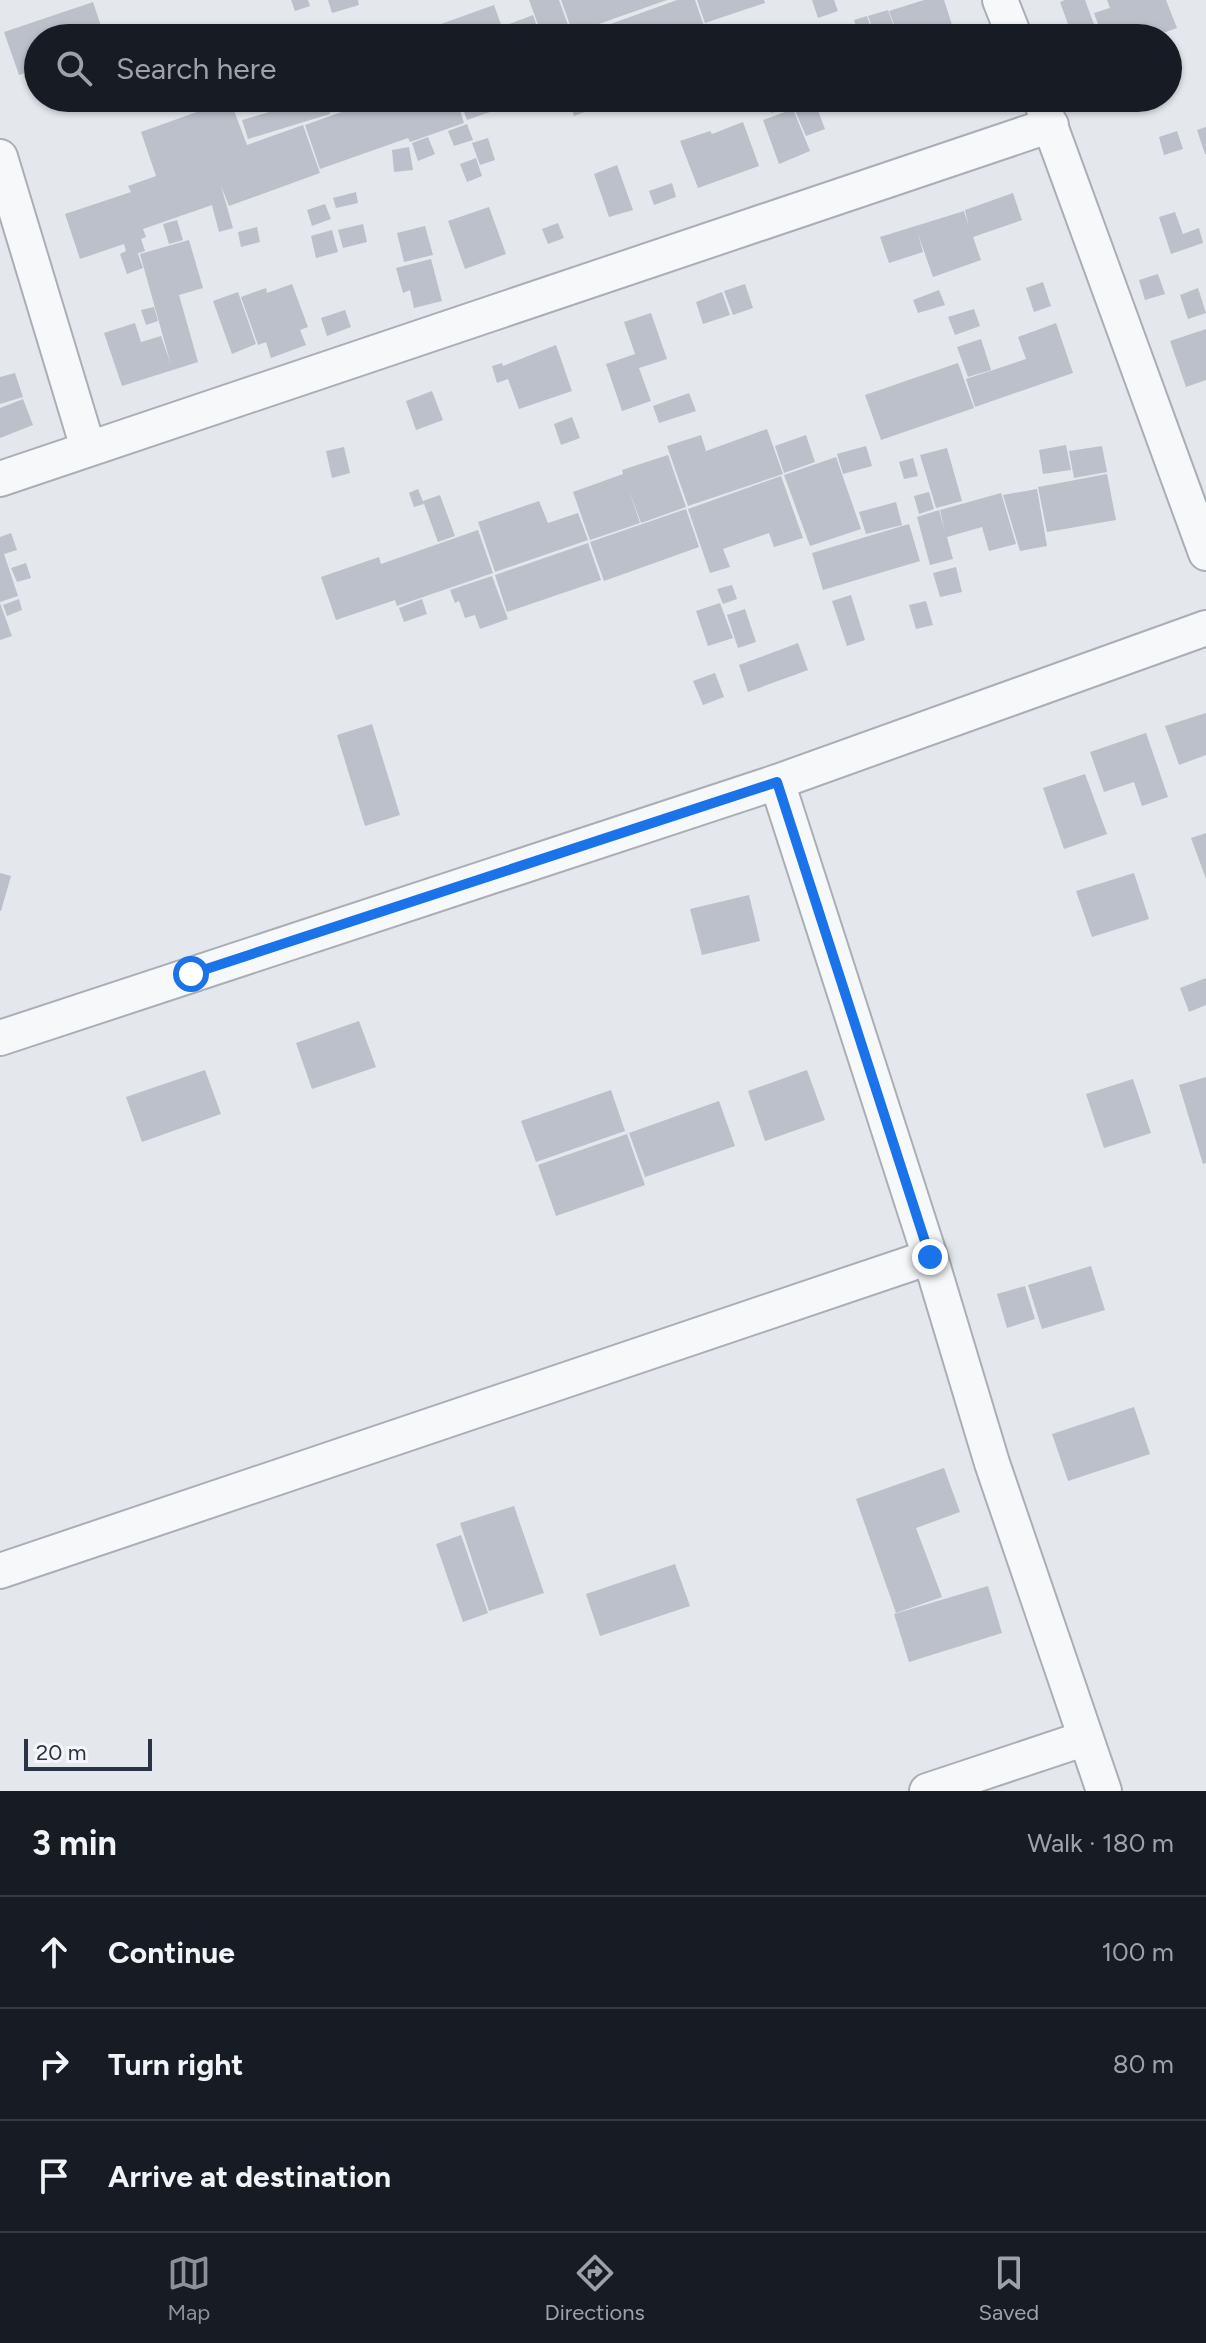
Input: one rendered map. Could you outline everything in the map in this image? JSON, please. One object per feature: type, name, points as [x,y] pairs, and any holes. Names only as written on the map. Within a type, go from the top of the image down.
[{"type":"street","points":[[1000,0],[1009,24]]},
{"type":"street","points":[[0,479],[1046,112],[1206,553]]},
{"type":"street","points":[[0,157],[88,448]]},
{"type":"street","points":[[0,1038],[777,782],[1206,628]]},
{"type":"street","points":[[777,782],[930,1257],[992,1463],[1104,1791]]},
{"type":"street","points":[[0,1571],[930,1257]]},
{"type":"street","points":[[927,1791],[1086,1738]]},
{"type":"building","points":[[291,0],[308,0],[310,6],[295,11]]},
{"type":"building","points":[[328,0],[358,0],[359,5],[332,13]]},
{"type":"building","points":[[529,0],[559,0],[568,24],[538,24]]},
{"type":"building","points":[[561,0],[667,0],[599,24],[570,24]]},
{"type":"building","points":[[677,0],[695,0],[703,24],[611,24]]},
{"type":"building","points":[[697,0],[764,0],[765,3],[705,23]]},
{"type":"building","points":[[812,0],[834,0],[838,11],[818,18]]},
{"type":"building","points":[[924,0],[944,0],[952,24],[894,24],[889,11]]},
{"type":"building","points":[[1085,0],[1094,24],[1068,24],[1060,2]]},
{"type":"building","points":[[1107,0],[1166,0],[1175,24],[1098,24],[1094,13],[1110,8]]},
{"type":"building","points":[[93,2],[100,24],[28,24]]},
{"type":"building","points":[[494,5],[501,24],[441,24]]},
{"type":"building","points":[[888,10],[893,24],[871,24],[868,16]]},
{"type":"building","points":[[533,15],[536,24],[509,24]]},
{"type":"building","points":[[867,16],[870,24],[855,24],[854,20]]},
{"type":"building","points":[[24,25],[24,73],[19,75],[4,32]]},
{"type":"building","points":[[197,112],[235,112],[247,145],[303,125],[320,173],[229,206],[221,186],[233,228],[219,232],[212,205],[143,229],[146,237],[141,239],[145,251],[136,254],[143,268],[127,274],[120,254],[126,251],[124,244],[80,259],[65,214],[131,192],[128,186],[156,176],[141,132]]},
{"type":"building","points":[[269,112],[330,114],[248,139],[242,120]]},
{"type":"building","points":[[342,112],[460,112],[464,123],[410,142],[408,138],[320,169],[305,125]]},
{"type":"building","points":[[464,112],[490,112],[467,120]]},
{"type":"building","points":[[794,112],[810,151],[779,164],[763,120]]},
{"type":"building","points":[[796,112],[819,112],[825,129],[806,136]]},
{"type":"building","points":[[743,122],[759,166],[698,188],[680,141],[710,131],[712,134]]},
{"type":"building","points":[[467,124],[473,140],[454,146],[448,131]]},
{"type":"building","points":[[1206,127],[1206,154],[1205,154],[1197,130]]},
{"type":"building","points":[[1177,131],[1183,149],[1164,155],[1159,137]]},
{"type":"building","points":[[428,137],[435,154],[418,161],[412,143]]},
{"type":"building","points":[[488,138],[495,160],[480,165],[472,143]]},
{"type":"building","points":[[409,147],[413,170],[394,172],[392,150]]},
{"type":"building","points":[[476,158],[482,176],[467,182],[460,164]]},
{"type":"building","points":[[617,165],[633,210],[609,217],[594,174]]},
{"type":"building","points":[[672,183],[676,197],[654,205],[649,191]]},
{"type":"building","points":[[356,192],[358,203],[336,208],[333,198]]},
{"type":"building","points":[[1013,193],[1022,220],[973,237],[981,260],[933,277],[918,234],[923,252],[889,263],[880,237],[964,211],[969,227],[965,210]]},
{"type":"building","points":[[325,204],[331,219],[312,226],[307,210]]},
{"type":"building","points":[[489,207],[506,254],[465,269],[448,221]]},
{"type":"building","points":[[1175,212],[1183,234],[1199,228],[1203,243],[1171,254],[1159,217]]},
{"type":"building","points":[[177,220],[183,240],[169,244],[163,224]]},
{"type":"building","points":[[558,223],[564,238],[548,244],[542,229]]},
{"type":"building","points":[[363,224],[367,242],[343,248],[338,230]]},
{"type":"building","points":[[425,226],[433,255],[404,262],[397,233]]},
{"type":"building","points":[[257,227],[260,242],[241,247],[238,232]]},
{"type":"building","points":[[332,230],[338,252],[316,258],[311,236]]},
{"type":"building","points":[[189,240],[203,288],[179,295],[198,362],[122,386],[104,333],[135,323],[141,342],[161,336],[171,365],[140,254]]},
{"type":"building","points":[[431,259],[442,301],[414,308],[410,290],[403,293],[396,268]]},
{"type":"building","points":[[1158,274],[1165,294],[1145,300],[1139,280]]},
{"type":"building","points":[[1043,282],[1051,306],[1034,312],[1026,288]]},
{"type":"building","points":[[292,284],[308,327],[300,330],[306,345],[271,358],[266,342],[258,345],[241,297],[266,288],[267,293]]},
{"type":"building","points":[[745,284],[753,308],[733,315],[724,291]]},
{"type":"building","points":[[1198,288],[1206,313],[1188,319],[1180,295]]},
{"type":"building","points":[[939,290],[945,305],[918,313],[913,300]]},
{"type":"building","points":[[238,292],[256,344],[232,354],[213,301]]},
{"type":"building","points":[[722,292],[730,315],[703,324],[696,302]]},
{"type":"building","points":[[154,307],[158,321],[146,325],[141,310]]},
{"type":"building","points":[[974,309],[980,326],[955,335],[948,317]]},
{"type":"building","points":[[345,310],[351,327],[327,336],[321,318]]},
{"type":"building","points":[[651,313],[667,359],[639,368],[651,401],[622,411],[606,364],[635,354],[624,322]]},
{"type":"building","points":[[1056,323],[1073,373],[975,407],[966,379],[1026,359],[1018,337]]},
{"type":"building","points":[[1206,329],[1206,380],[1186,387],[1170,341]]},
{"type":"building","points":[[981,339],[991,370],[968,377],[957,347]]},
{"type":"building","points":[[556,345],[572,391],[519,409],[508,379],[497,383],[492,366],[502,363],[503,366]]},
{"type":"building","points":[[958,363],[974,408],[881,440],[865,395]]},
{"type":"building","points":[[15,373],[23,397],[0,404],[0,377]]},
{"type":"building","points":[[432,391],[443,420],[416,430],[406,401]]},
{"type":"building","points":[[689,393],[696,411],[659,423],[653,406]]},
{"type":"building","points":[[23,399],[33,425],[0,438],[0,408]]},
{"type":"building","points":[[572,417],[580,438],[561,445],[554,424]]},
{"type":"building","points":[[767,429],[783,474],[688,506],[667,446],[701,435],[706,451]]},
{"type":"building","points":[[806,435],[815,462],[784,473],[775,446]]},
{"type":"building","points":[[1066,445],[1071,470],[1043,474],[1039,450]]},
{"type":"building","points":[[866,446],[872,466],[843,474],[837,454]]},
{"type":"building","points":[[1102,446],[1107,472],[1074,478],[1069,451]]},
{"type":"building","points":[[344,447],[350,473],[332,478],[326,451]]},
{"type":"building","points":[[947,448],[962,501],[936,508],[920,455]]},
{"type":"building","points":[[668,455],[686,507],[641,523],[629,490],[640,523],[590,540],[573,492],[623,474],[622,470]]},
{"type":"building","points":[[836,457],[861,529],[810,546],[784,475]]},
{"type":"building","points":[[913,458],[918,476],[904,479],[899,462]]},
{"type":"building","points":[[1107,474],[1116,520],[1047,532],[1038,487]]},
{"type":"building","points":[[781,476],[803,538],[774,547],[769,533],[723,549],[730,567],[710,573],[688,509]]},
{"type":"building","points":[[418,489],[424,504],[414,507],[409,493]]},
{"type":"building","points":[[1037,489],[1047,546],[1020,551],[1003,495]]},
{"type":"building","points":[[929,492],[934,509],[919,514],[914,496]]},
{"type":"building","points":[[1001,493],[1016,544],[989,551],[982,527],[947,537],[953,559],[930,565],[917,517],[939,510],[945,532],[940,510]]},
{"type":"building","points":[[440,495],[455,536],[438,542],[423,501]]},
{"type":"building","points":[[539,501],[548,523],[578,513],[588,540],[495,572],[478,522]]},
{"type":"building","points":[[896,502],[902,525],[866,534],[859,512]]},
{"type":"building","points":[[686,509],[699,547],[604,581],[590,542]]},
{"type":"building","points":[[909,524],[920,561],[823,590],[812,553]]},
{"type":"building","points":[[478,530],[493,573],[397,606],[395,600],[336,620],[321,577],[379,557],[381,564]]},
{"type":"building","points":[[11,533],[17,550],[4,554],[18,596],[0,602],[0,537]]},
{"type":"building","points":[[588,543],[601,580],[507,612],[495,575]]},
{"type":"building","points":[[26,563],[31,578],[17,582],[11,568]]},
{"type":"building","points":[[956,567],[962,592],[940,597],[933,573]]},
{"type":"building","points":[[492,576],[508,619],[480,629],[475,615],[465,618],[459,601],[455,603],[450,590]]},
{"type":"building","points":[[732,585],[737,599],[723,604],[717,589]]},
{"type":"building","points":[[851,595],[865,640],[847,646],[832,601]]},
{"type":"building","points":[[19,599],[22,610],[7,616],[3,605]]},
{"type":"building","points":[[422,599],[427,614],[404,622],[399,608]]},
{"type":"building","points":[[926,601],[933,625],[916,629],[909,605]]},
{"type":"building","points":[[0,603],[12,636],[0,640]]},
{"type":"building","points":[[720,603],[733,638],[708,646],[696,611]]},
{"type":"building","points":[[745,609],[756,642],[738,648],[727,615]]},
{"type":"building","points":[[798,643],[808,670],[748,692],[739,665]]},
{"type":"building","points":[[715,673],[724,697],[703,705],[693,681]]},
{"type":"building","points":[[1206,713],[1206,755],[1179,765],[1165,726]]},
{"type":"building","points":[[372,724],[400,815],[365,826],[337,735]]},
{"type":"building","points":[[1146,733],[1168,797],[1142,806],[1134,782],[1104,792],[1090,752]]},
{"type":"building","points":[[1085,774],[1107,834],[1064,849],[1043,788]]},
{"type":"building","points":[[1206,833],[1206,879],[1191,838]]},
{"type":"building","points":[[0,873],[11,876],[1,911],[0,911]]},
{"type":"building","points":[[1134,873],[1149,919],[1092,937],[1076,891]]},
{"type":"building","points":[[749,895],[760,941],[702,955],[690,909]]},
{"type":"building","points":[[1206,978],[1206,1005],[1189,1012],[1180,988]]},
{"type":"building","points":[[359,1021],[376,1067],[312,1089],[296,1043]]},
{"type":"building","points":[[205,1070],[221,1114],[142,1142],[126,1097]]},
{"type":"building","points":[[807,1070],[825,1120],[765,1141],[748,1091]]},
{"type":"building","points":[[1206,1077],[1206,1163],[1203,1164],[1179,1085]]},
{"type":"building","points":[[1133,1079],[1151,1133],[1104,1148],[1086,1094]]},
{"type":"building","points":[[611,1090],[625,1131],[536,1162],[521,1121]]},
{"type":"building","points":[[719,1101],[735,1146],[645,1177],[629,1133]]},
{"type":"building","points":[[627,1134],[645,1185],[556,1216],[538,1165]]},
{"type":"building","points":[[1091,1266],[1105,1310],[1042,1329],[1028,1285]]},
{"type":"building","points":[[1025,1286],[1035,1319],[1007,1328],[997,1294]]},
{"type":"building","points":[[1134,1407],[1150,1454],[1068,1481],[1052,1434]]},
{"type":"building","points":[[944,1468],[960,1512],[916,1528],[942,1597],[896,1613],[856,1499]]},
{"type":"building","points":[[514,1506],[544,1593],[489,1611],[460,1523]]},
{"type":"building","points":[[461,1535],[488,1613],[463,1622],[436,1544]]},
{"type":"building","points":[[675,1564],[690,1606],[600,1636],[586,1594]]},
{"type":"building","points":[[988,1586],[1002,1633],[909,1662],[894,1614]]},
{"type":"route","points":[[191,974],[777,782],[930,1257]]}]
